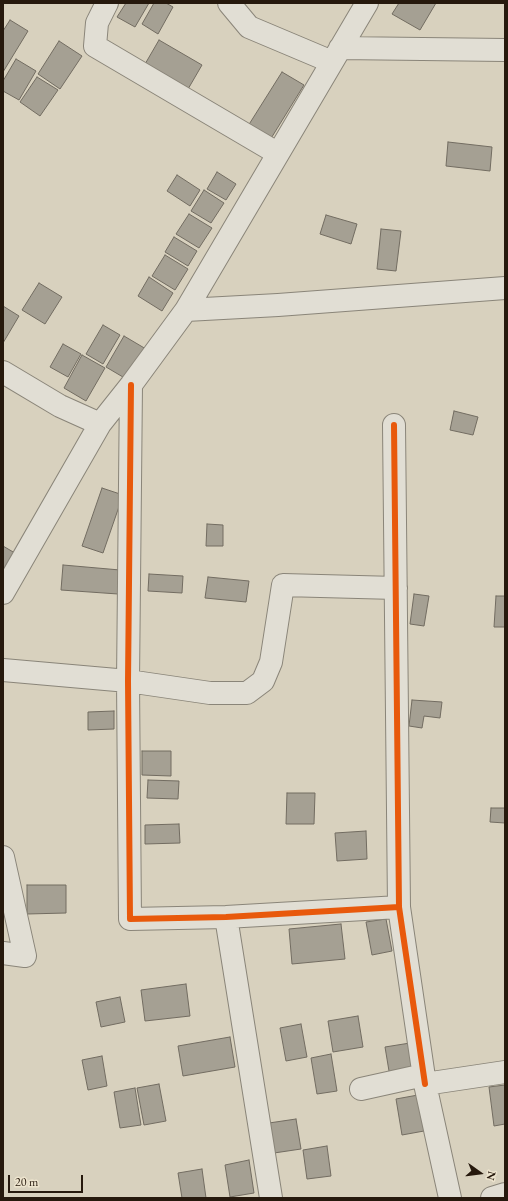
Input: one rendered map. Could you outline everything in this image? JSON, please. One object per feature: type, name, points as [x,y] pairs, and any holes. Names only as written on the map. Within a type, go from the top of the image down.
[{"type":"street","points":[[107,3],[97,23],[95,46],[277,153]]},
{"type":"street","points":[[229,3],[249,27],[336,55],[505,50]]},
{"type":"street","points":[[3,593],[100,424],[131,385],[186,310],[277,153],[367,3]]},
{"type":"street","points":[[186,310],[278,305],[505,288]]},
{"type":"street","points":[[3,372],[60,406],[100,424]]},
{"type":"street","points":[[131,385],[128,681],[130,919],[226,917],[399,907]]},
{"type":"street","points":[[394,425],[399,907],[424,1080],[450,1198]]},
{"type":"street","points":[[3,670],[128,681],[210,693],[247,693],[263,682],[271,662],[283,585],[396,588]]},
{"type":"street","points":[[3,857],[25,956],[3,953]]},
{"type":"street","points":[[226,917],[271,1198]]},
{"type":"street","points":[[362,1090],[424,1080],[505,1072]]},
{"type":"street","points":[[492,1198],[505,1194]]},
{"type":"building","points":[[126,3],[149,3],[135,27],[117,17]]},
{"type":"building","points":[[154,3],[166,3],[173,7],[158,34],[142,24]]},
{"type":"building","points":[[399,3],[436,3],[420,30],[392,14]]},
{"type":"building","points":[[10,20],[28,31],[3,72],[3,31]]},
{"type":"building","points":[[159,40],[202,65],[184,96],[141,71]]},
{"type":"building","points":[[59,41],[82,56],[60,89],[38,74]]},
{"type":"building","points":[[16,59],[36,71],[19,100],[3,91],[3,81]]},
{"type":"building","points":[[282,72],[304,85],[270,140],[248,126]]},
{"type":"building","points":[[37,77],[58,90],[40,116],[20,102]]},
{"type":"building","points":[[448,142],[492,147],[490,171],[446,166]]},
{"type":"building","points":[[217,172],[236,184],[226,200],[207,189]]},
{"type":"building","points":[[177,175],[200,190],[190,206],[167,191]]},
{"type":"building","points":[[204,190],[224,203],[211,223],[191,211]]},
{"type":"building","points":[[189,214],[212,228],[199,248],[176,234]]},
{"type":"building","points":[[326,215],[357,224],[351,244],[320,234]]},
{"type":"building","points":[[381,229],[401,231],[396,271],[377,269]]},
{"type":"building","points":[[174,237],[197,251],[188,266],[165,252]]},
{"type":"building","points":[[165,255],[188,269],[175,290],[152,276]]},
{"type":"building","points":[[149,277],[173,293],[162,311],[138,296]]},
{"type":"building","points":[[39,283],[62,297],[45,324],[22,310]]},
{"type":"building","points":[[3,306],[19,316],[3,343]]},
{"type":"building","points":[[103,325],[120,335],[103,364],[86,354]]},
{"type":"building","points":[[124,336],[146,349],[128,380],[106,367]]},
{"type":"building","points":[[63,344],[81,354],[68,377],[50,367]]},
{"type":"building","points":[[82,355],[105,368],[86,401],[64,388]]},
{"type":"building","points":[[454,411],[478,417],[473,435],[450,430]]},
{"type":"building","points":[[102,488],[123,495],[103,553],[82,546]]},
{"type":"building","points":[[207,524],[223,525],[223,546],[206,546]]},
{"type":"building","points":[[3,546],[20,556],[3,583]]},
{"type":"building","points":[[63,565],[120,570],[118,594],[61,590]]},
{"type":"building","points":[[149,574],[183,576],[182,593],[148,591]]},
{"type":"building","points":[[208,577],[249,581],[246,602],[205,598]]},
{"type":"building","points":[[414,594],[429,596],[424,626],[410,624]]},
{"type":"building","points":[[496,596],[505,596],[505,627],[494,627]]},
{"type":"building","points":[[412,700],[442,702],[440,718],[424,716],[422,728],[409,726]]},
{"type":"building","points":[[114,711],[114,729],[88,730],[88,712]]},
{"type":"building","points":[[142,751],[171,751],[171,776],[142,775]]},
{"type":"building","points":[[148,780],[179,781],[178,799],[147,798]]},
{"type":"building","points":[[287,793],[315,793],[314,824],[286,824]]},
{"type":"building","points":[[491,808],[505,808],[505,823],[490,822]]},
{"type":"building","points":[[179,824],[180,843],[145,844],[145,825]]},
{"type":"building","points":[[366,831],[367,859],[337,861],[335,833]]},
{"type":"building","points":[[27,885],[66,885],[66,913],[27,914]]},
{"type":"building","points":[[386,919],[392,951],[372,955],[366,922]]},
{"type":"building","points":[[341,924],[345,959],[292,964],[289,929]]},
{"type":"building","points":[[186,984],[190,1016],[145,1021],[141,990]]},
{"type":"building","points":[[120,997],[125,1022],[101,1027],[96,1002]]},
{"type":"building","points":[[358,1016],[363,1047],[333,1052],[328,1021]]},
{"type":"building","points":[[301,1024],[307,1057],[286,1061],[280,1028]]},
{"type":"building","points":[[230,1037],[235,1067],[183,1076],[178,1046]]},
{"type":"building","points":[[410,1043],[415,1073],[390,1077],[385,1047]]},
{"type":"building","points":[[331,1054],[337,1091],[317,1094],[311,1058]]},
{"type":"building","points":[[102,1056],[107,1086],[88,1090],[82,1060]]},
{"type":"building","points":[[159,1084],[166,1121],[144,1125],[137,1088]]},
{"type":"building","points":[[505,1085],[505,1124],[494,1126],[489,1087]]},
{"type":"building","points":[[135,1088],[141,1125],[120,1128],[114,1092]]},
{"type":"building","points":[[418,1095],[424,1131],[402,1135],[396,1099]]},
{"type":"building","points":[[296,1119],[301,1149],[274,1153],[269,1123]]},
{"type":"building","points":[[327,1146],[331,1176],[307,1179],[303,1150]]},
{"type":"building","points":[[249,1160],[254,1193],[230,1197],[225,1165]]},
{"type":"building","points":[[202,1169],[206,1198],[182,1198],[178,1173]]},
{"type":"cycle path","points":[[131,385],[128,681],[130,919],[226,917],[399,907]]},
{"type":"cycle path","points":[[394,425],[399,907],[425,1084]]}]
